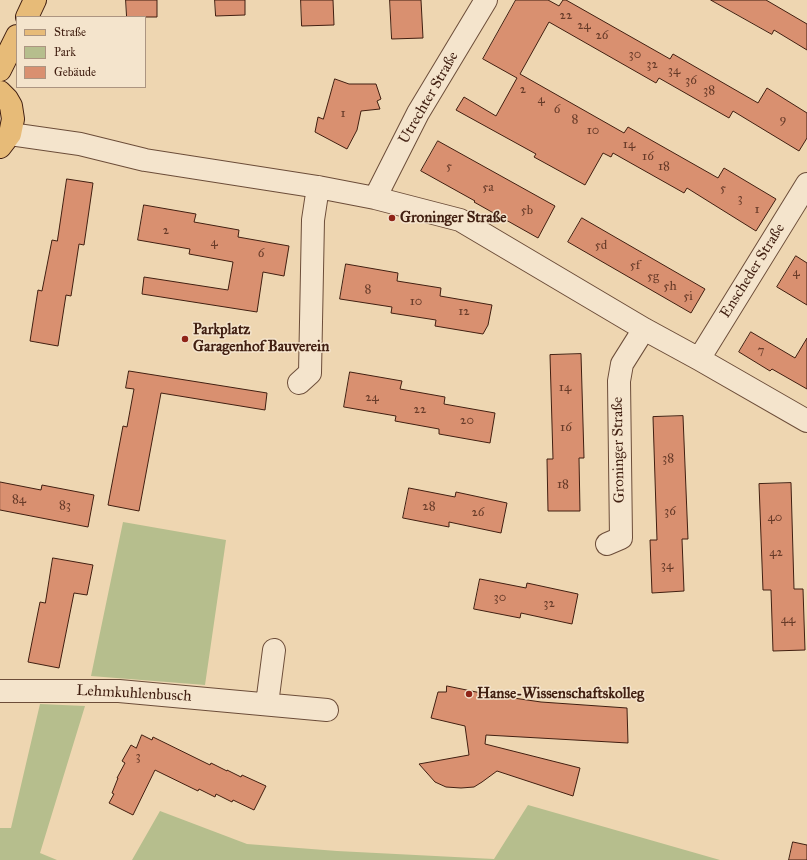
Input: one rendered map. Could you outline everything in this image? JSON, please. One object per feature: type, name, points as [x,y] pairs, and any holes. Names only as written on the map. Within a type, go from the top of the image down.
[{"type":"main road","points":[[27,16],[35,0]]},
{"type":"main road","points":[[0,70],[16,38]]},
{"type":"main road","points":[[0,92],[7,99],[13,119],[5,140]]},
{"type":"street","name":"Utrechter Straße","points":[[375,198],[418,113],[486,0]]},
{"type":"street","points":[[5,140],[80,144],[145,160],[318,187],[375,198],[460,220],[644,329],[807,421]]},
{"type":"street","name":"Enscheder Straße","points":[[699,359],[807,184]]},
{"type":"street","points":[[299,383],[310,373],[314,220],[318,187]]},
{"type":"street","name":"Groninger Straße","points":[[607,544],[621,538],[619,381],[622,364],[644,329]]},
{"type":"street","points":[[267,704],[274,650]]},
{"type":"street","name":"Lehmkuhlenbusch","points":[[0,690],[119,691],[327,710]]},
{"type":"green space","points":[[123,522],[226,540],[205,685],[91,676]]},
{"type":"green space","points":[[40,704],[85,706],[40,853],[57,860],[0,860],[0,828],[11,828]]},
{"type":"green space","points":[[528,805],[720,860],[132,860],[160,811],[247,844],[337,851],[494,859]]},
{"type":"building","points":[[126,0],[157,0],[157,17],[127,16]]},
{"type":"building","points":[[215,0],[245,0],[245,15],[216,16]]},
{"type":"building","points":[[301,0],[333,0],[334,25],[302,26]]},
{"type":"building","points":[[390,0],[421,0],[423,38],[392,39]]},
{"type":"building","points":[[516,0],[548,0],[559,6],[563,0],[566,0],[670,59],[673,54],[758,103],[767,88],[807,113],[807,138],[799,151],[733,111],[729,118],[659,78],[656,83],[549,22],[520,74],[624,133],[628,127],[718,178],[724,168],[776,199],[756,231],[687,188],[684,193],[613,153],[611,157],[603,153],[585,185],[534,157],[536,154],[456,110],[464,97],[496,116],[517,78],[483,59]]},
{"type":"building","points":[[711,0],[766,0],[807,24],[807,50],[774,30],[772,34]]},
{"type":"building","points":[[335,79],[349,84],[376,84],[381,99],[377,101],[380,109],[361,111],[357,130],[347,149],[315,132],[318,117],[323,119]]},
{"type":"building","points":[[438,141],[555,206],[538,238],[421,171]]},
{"type":"building","points":[[67,179],[93,183],[84,245],[79,244],[71,296],[66,295],[58,346],[30,341],[38,290],[42,291],[52,240],[57,241]]},
{"type":"building","points":[[144,205],[196,214],[194,222],[239,230],[238,237],[289,246],[284,276],[263,272],[257,312],[142,294],[144,277],[228,290],[233,262],[189,254],[190,249],[138,240]]},
{"type":"building","points":[[582,218],[705,289],[691,313],[568,242]]},
{"type":"building","points":[[796,256],[807,263],[807,305],[777,287]]},
{"type":"building","points":[[346,264],[398,273],[397,281],[441,288],[440,296],[492,305],[488,325],[483,334],[435,326],[436,320],[391,313],[392,307],[340,299]]},
{"type":"building","points":[[751,332],[795,358],[807,338],[807,389],[772,369],[770,371],[739,352]]},
{"type":"building","points":[[581,354],[584,458],[579,458],[580,511],[548,511],[547,459],[553,459],[550,355]]},
{"type":"building","points":[[129,371],[267,393],[265,410],[161,393],[139,511],[108,505],[123,426],[127,427],[134,389],[126,388]]},
{"type":"building","points":[[350,372],[402,381],[400,389],[445,397],[444,404],[495,413],[490,443],[439,434],[439,429],[395,421],[396,416],[344,407]]},
{"type":"building","points":[[683,416],[688,539],[682,539],[684,591],[652,593],[650,540],[657,540],[653,417]]},
{"type":"building","points":[[0,482],[41,490],[42,485],[94,495],[88,527],[0,510]]},
{"type":"building","points":[[791,483],[794,589],[803,589],[805,650],[773,651],[771,590],[763,590],[759,484]]},
{"type":"building","points":[[409,488],[455,497],[456,492],[507,503],[501,533],[449,522],[449,527],[403,518]]},
{"type":"building","points":[[53,558],[93,565],[87,595],[74,593],[59,668],[28,662],[40,602],[45,603]]},
{"type":"building","points":[[480,579],[526,588],[527,583],[578,594],[572,624],[521,613],[520,618],[474,609]]},
{"type":"building","points":[[447,686],[486,694],[541,702],[627,708],[628,743],[486,735],[485,744],[580,768],[573,796],[497,771],[474,787],[446,787],[435,782],[419,764],[469,755],[465,726],[431,718],[438,692],[446,692]]},
{"type":"building","points":[[142,735],[152,740],[153,737],[210,765],[211,763],[241,777],[242,775],[266,786],[254,810],[216,794],[215,797],[199,789],[198,791],[155,770],[133,815],[109,803],[114,794],[112,793],[117,778],[125,763],[122,761],[131,745],[136,748]]},
{"type":"building","points":[[793,842],[807,845],[807,860],[789,860]]},
{"type":"place","name":"Groninger Straße","points":[[392,218]]},
{"type":"place","name":"Parkplatz Garagenhof Bauverein","points":[[185,339]]},
{"type":"place","name":"Hanse-Wissenschaftskolleg","points":[[469,694]]}]
